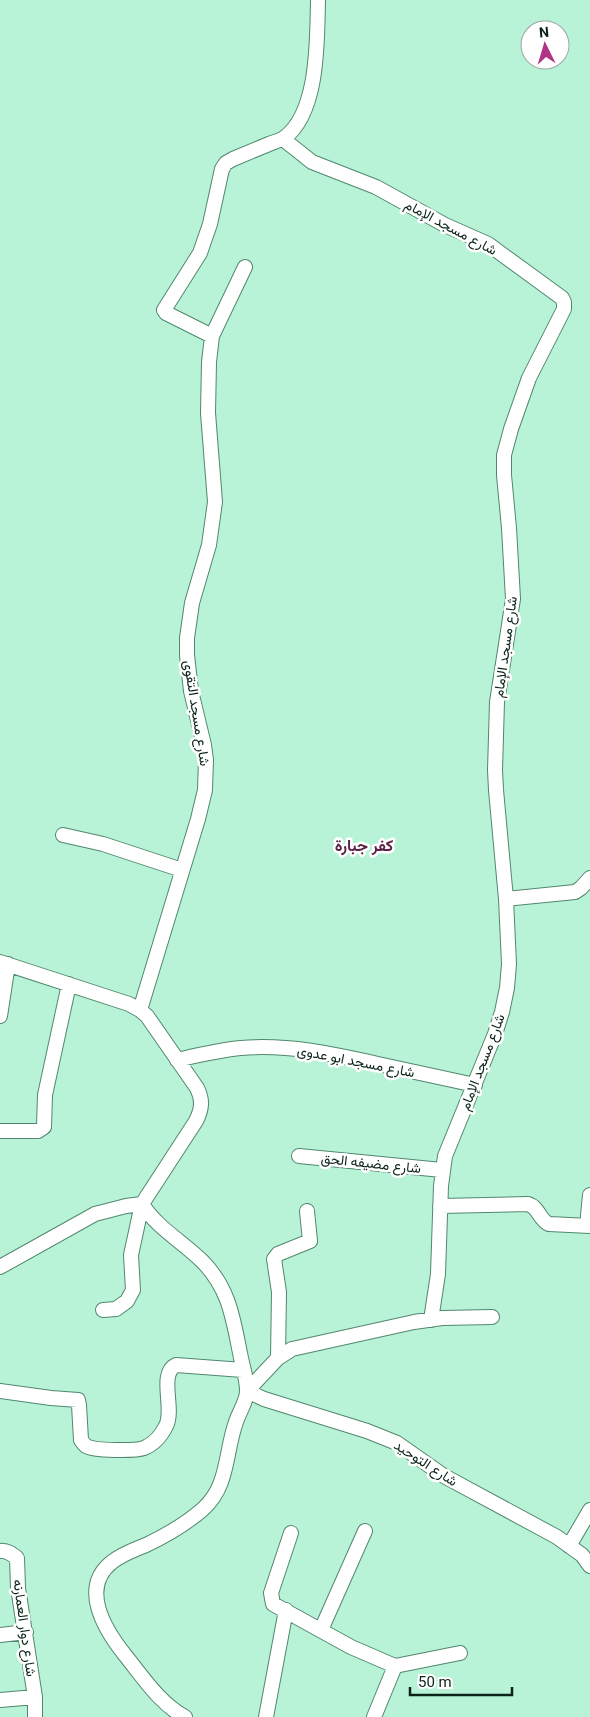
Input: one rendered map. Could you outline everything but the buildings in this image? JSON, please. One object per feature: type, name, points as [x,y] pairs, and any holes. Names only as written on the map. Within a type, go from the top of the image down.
[{"type":"street","points":[[212,336],[166,313],[164,310],[200,253],[210,224],[222,169],[226,163],[283,139],[299,121],[311,89],[315,61],[318,0]]},
{"type":"street","name":"شارع مسجد الإمام","points":[[283,139],[312,162],[376,187],[445,226],[488,244],[562,298],[564,302],[564,309],[529,378],[519,403],[504,455],[513,599],[497,702],[496,776],[506,899],[509,964],[507,988],[495,1034],[450,1141],[442,1170],[438,1274],[431,1320]]},
{"type":"street","name":"شارع مسجد التقوى","points":[[140,1010],[202,804],[206,775],[204,745],[191,691],[187,647],[192,604],[209,545],[215,502],[208,413],[209,370],[212,336],[245,267]]},
{"type":"street","points":[[63,835],[104,844],[182,870]]},
{"type":"street","points":[[506,899],[575,892],[590,878]]},
{"type":"street","points":[[0,1016],[4,963],[129,1004],[147,1016],[201,1096],[200,1113],[142,1204],[131,1254],[133,1290],[127,1302],[116,1309],[103,1310]]},
{"type":"street","points":[[0,1131],[38,1131],[44,1127],[45,1095],[69,984]]},
{"type":"street","name":"شارع مسجد ابو عدوى","points":[[177,1060],[210,1052],[242,1048],[305,1049],[336,1054],[475,1085]]},
{"type":"street","name":"شارع مضيفه الحق","points":[[299,1156],[442,1170]]},
{"type":"street","points":[[440,1206],[528,1204],[536,1208],[546,1223],[588,1226],[590,1195]]},
{"type":"street","points":[[0,1266],[94,1214],[142,1204]]},
{"type":"street","points":[[142,1204],[150,1216],[202,1260],[226,1293],[233,1317],[247,1391]]},
{"type":"street","points":[[278,1358],[279,1292],[274,1259],[278,1254],[310,1241],[307,1211]]},
{"type":"street","points":[[182,1716],[156,1692],[111,1635],[99,1614],[96,1601],[97,1587],[102,1574],[111,1562],[171,1531],[203,1509],[212,1500],[223,1478],[230,1444],[247,1391],[278,1358],[292,1349],[414,1322],[442,1318],[492,1317]]},
{"type":"street","points":[[0,1391],[78,1400],[84,1445],[93,1448],[133,1451],[153,1443],[160,1437],[167,1425],[169,1411],[167,1376],[172,1367],[176,1365],[244,1370]]},
{"type":"street","name":"شارع التوحيد","points":[[247,1391],[264,1400],[368,1431],[397,1443],[444,1476],[556,1537],[582,1555],[590,1566]]},
{"type":"street","points":[[570,1546],[590,1510]]},
{"type":"street","points":[[321,1630],[365,1531]]},
{"type":"street","points":[[291,1533],[271,1593],[273,1604],[352,1648],[395,1666],[460,1653]]},
{"type":"street","name":"شارع دوار العمارنه","points":[[0,1551],[4,1550],[11,1553],[16,1558],[18,1588],[35,1697],[35,1717]]},
{"type":"street","points":[[266,1717],[286,1610]]},
{"type":"street","points":[[0,1635],[26,1632]]},
{"type":"street","points":[[374,1717],[395,1666]]},
{"type":"street","points":[[0,1700],[35,1697]]},
{"type":"district","name":"كفر جبارة","points":[[364,845]]}]
